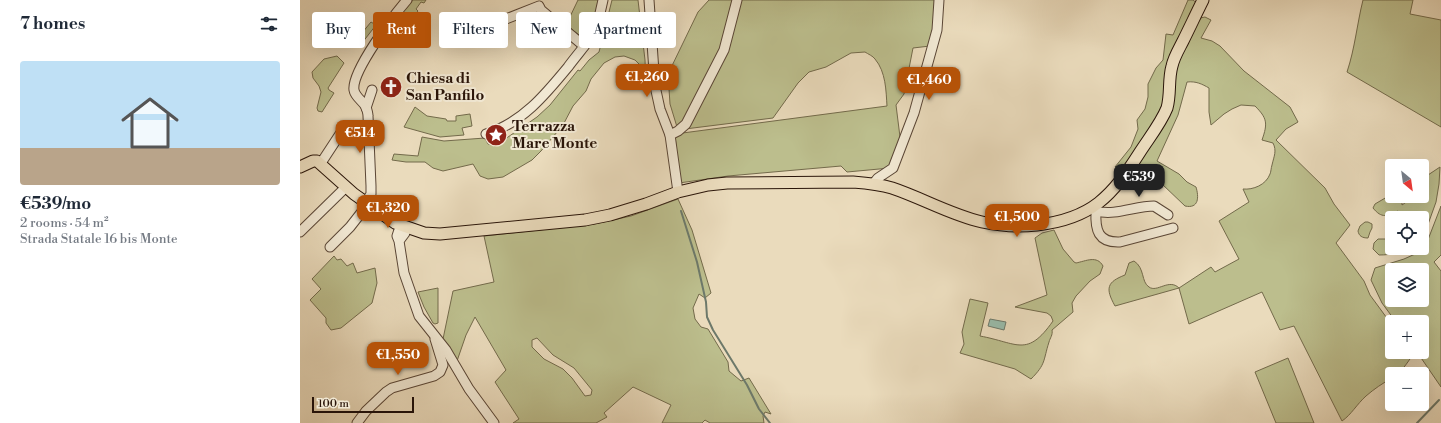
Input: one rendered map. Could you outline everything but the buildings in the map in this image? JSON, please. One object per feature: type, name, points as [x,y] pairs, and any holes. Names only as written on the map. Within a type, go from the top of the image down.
[{"type":"main road","points":[[300,166],[317,161],[346,187],[388,219],[403,227],[424,233],[440,234],[585,220],[610,215],[678,192],[708,185],[727,183],[853,182],[873,184],[892,188],[966,218],[997,225],[1017,226],[1048,224],[1075,217],[1094,209],[1125,175],[1161,119],[1166,108],[1170,97],[1170,77],[1174,60],[1203,0]]},
{"type":"street","points":[[330,247],[350,227],[367,203],[370,194],[369,124],[366,108],[354,92],[357,74],[373,47],[406,0]]},
{"type":"street","points":[[486,134],[504,127],[526,112],[541,99],[584,51],[596,28],[604,0]]},
{"type":"street","points":[[649,0],[655,86],[660,109],[670,135],[678,192]]},
{"type":"street","points":[[670,135],[678,131],[686,124],[713,74],[724,50],[737,0]]},
{"type":"street","points":[[873,184],[878,178],[893,168],[914,113],[937,30],[939,0]]},
{"type":"street","points":[[508,18],[539,6],[541,10],[584,51]]},
{"type":"street","points":[[366,108],[372,90]]},
{"type":"street","points":[[320,163],[342,131]]},
{"type":"street","points":[[300,232],[346,187]]},
{"type":"street","points":[[1168,215],[1154,206],[1126,211],[1094,209],[1100,233],[1104,240],[1111,242],[1120,242],[1173,228]]},
{"type":"street","points":[[403,227],[405,233],[399,241],[404,273],[417,311],[446,350],[469,389],[494,423]]},
{"type":"street","points":[[357,423],[386,392],[392,388],[434,376],[440,372],[443,366],[434,335]]},
{"type":"shaded area","points":[[413,0],[426,0],[424,3],[421,2],[416,9],[417,12],[403,12]]},
{"type":"shaded area","points":[[578,0],[602,0],[599,12],[579,12],[579,35],[571,29],[571,15]]},
{"type":"shaded area","points":[[612,0],[638,0],[639,12],[609,12]]},
{"type":"shaded area","points":[[709,0],[937,0],[930,46],[913,48],[904,94],[896,105],[900,137],[890,168],[847,172],[841,166],[728,176],[679,183],[675,134],[887,106],[885,82],[879,64],[873,57],[865,52],[851,53],[826,67],[809,72],[798,83],[773,118],[685,129],[677,127],[670,104],[668,74],[698,12]]},
{"type":"shaded area","points":[[1188,0],[1193,0],[1198,4],[1163,110],[1124,169],[1115,167],[1131,147],[1138,129],[1137,120],[1145,109],[1148,97],[1148,84],[1156,68],[1163,60],[1166,34],[1173,35]]},
{"type":"shaded area","points":[[1363,0],[1413,0],[1410,14],[1441,20],[1441,127],[1347,72]]},
{"type":"shaded area","points":[[1205,17],[1211,20],[1201,38],[1212,41],[1220,46],[1244,71],[1290,107],[1298,122],[1286,129],[1276,140],[1325,188],[1334,204],[1350,225],[1336,243],[1364,281],[1370,295],[1385,315],[1385,359],[1410,359],[1404,367],[1385,367],[1385,382],[1366,396],[1342,421],[1294,326],[1280,330],[1262,292],[1189,324],[1179,288],[1211,267],[1215,272],[1239,259],[1219,221],[1249,202],[1243,189],[1255,188],[1266,181],[1270,173],[1275,154],[1273,143],[1262,140],[1266,125],[1262,114],[1255,106],[1241,105],[1224,114],[1211,125],[1209,112],[1209,88],[1199,83],[1187,82],[1178,115],[1157,161],[1179,174],[1187,182],[1196,187],[1198,195],[1197,201],[1193,206],[1185,206],[1162,184],[1137,183],[1131,180],[1130,175],[1163,120],[1172,74],[1200,18]]},
{"type":"shaded area","points":[[371,22],[373,23],[373,29],[365,39],[365,29]]},
{"type":"shaded area","points":[[600,48],[644,48],[646,88],[642,67],[635,60],[624,56],[615,57],[604,63],[591,79],[586,91],[573,106],[563,125],[541,151],[532,160],[503,177],[488,179],[480,176],[473,164],[443,171],[433,168],[425,162],[392,160],[394,154],[418,156],[422,137],[444,141],[485,138],[488,144],[495,146],[537,117],[550,105],[578,70],[580,71],[589,60],[599,52]]},
{"type":"shaded area","points":[[337,56],[344,63],[328,88],[334,93],[322,112],[318,111],[317,108],[321,92],[319,86],[313,78],[312,72],[324,59]]},
{"type":"shaded area","points":[[415,107],[427,116],[446,119],[447,121],[456,121],[456,116],[470,114],[472,126],[462,128],[464,135],[440,137],[404,127]]},
{"type":"shaded area","points":[[1440,167],[1436,202],[1429,222],[1429,211],[1385,211],[1385,216],[1379,214],[1373,208],[1375,204],[1385,198],[1385,203],[1402,203],[1402,205],[1405,203],[1429,203],[1429,174]]},
{"type":"shaded area","points":[[678,199],[692,230],[711,293],[705,298],[699,294],[693,308],[695,319],[701,327],[708,329],[728,362],[729,371],[741,381],[749,378],[771,414],[765,412],[763,416],[764,423],[710,423],[705,420],[702,423],[662,423],[671,405],[633,387],[604,413],[607,417],[596,423],[513,423],[519,419],[495,382],[506,370],[475,317],[466,335],[457,361],[443,339],[453,291],[494,282],[484,236],[594,224],[631,216]],"holes":[[[537,338],[553,355],[574,368],[592,390],[591,395],[585,396],[572,378],[563,369],[544,359],[532,347],[532,340]]]},
{"type":"shaded area","points":[[1441,206],[1441,255],[1434,262],[1441,271],[1441,387],[1429,370],[1429,367],[1427,367],[1422,359],[1429,359],[1429,315],[1391,315],[1382,303],[1371,280],[1375,268],[1385,265],[1385,307],[1429,307],[1429,263],[1391,263],[1413,255],[1429,255],[1429,237]]},
{"type":"shaded area","points":[[1365,222],[1372,224],[1368,238],[1361,236],[1358,231],[1360,226]]},
{"type":"shaded area","points":[[1054,230],[1063,249],[1074,262],[1094,260],[1101,263],[1103,266],[1100,274],[1090,281],[1076,296],[1072,303],[1073,312],[1052,330],[1052,335],[1039,370],[1031,379],[1015,369],[960,353],[964,344],[962,332],[970,299],[988,303],[980,336],[1021,345],[1028,344],[1036,340],[1044,333],[1053,321],[1051,316],[1047,313],[1015,307],[1047,295],[1035,238],[1042,233]]},
{"type":"shaded area","points":[[1378,239],[1385,239],[1385,254],[1379,255],[1373,249],[1374,243]]},
{"type":"shaded area","points":[[334,256],[337,260],[341,259],[347,266],[353,263],[357,273],[375,268],[377,283],[372,303],[341,328],[331,330],[326,323],[326,318],[310,300],[321,289],[312,279]]},
{"type":"shaded area","points":[[1134,261],[1140,267],[1145,282],[1149,287],[1156,288],[1171,284],[1179,288],[1115,306],[1109,290],[1111,283],[1125,275],[1129,263]]},
{"type":"shaded area","points":[[438,288],[438,323],[435,324],[424,307],[418,292]]},
{"type":"shaded area","points":[[990,319],[1006,322],[1004,330],[988,326]]},
{"type":"shaded area","points":[[1288,358],[1314,423],[1276,423],[1255,372]]},
{"type":"waterway","points":[[681,211],[697,262],[706,302],[707,317],[713,330],[747,385],[759,409],[770,423]]},
{"type":"waterway","points":[[1417,423],[1439,400]]},
{"type":"place","name":"Chiesa di San Panfilo","points":[[391,87]]},
{"type":"place","name":"Terrazza Mare Monte","points":[[496,135]]}]
